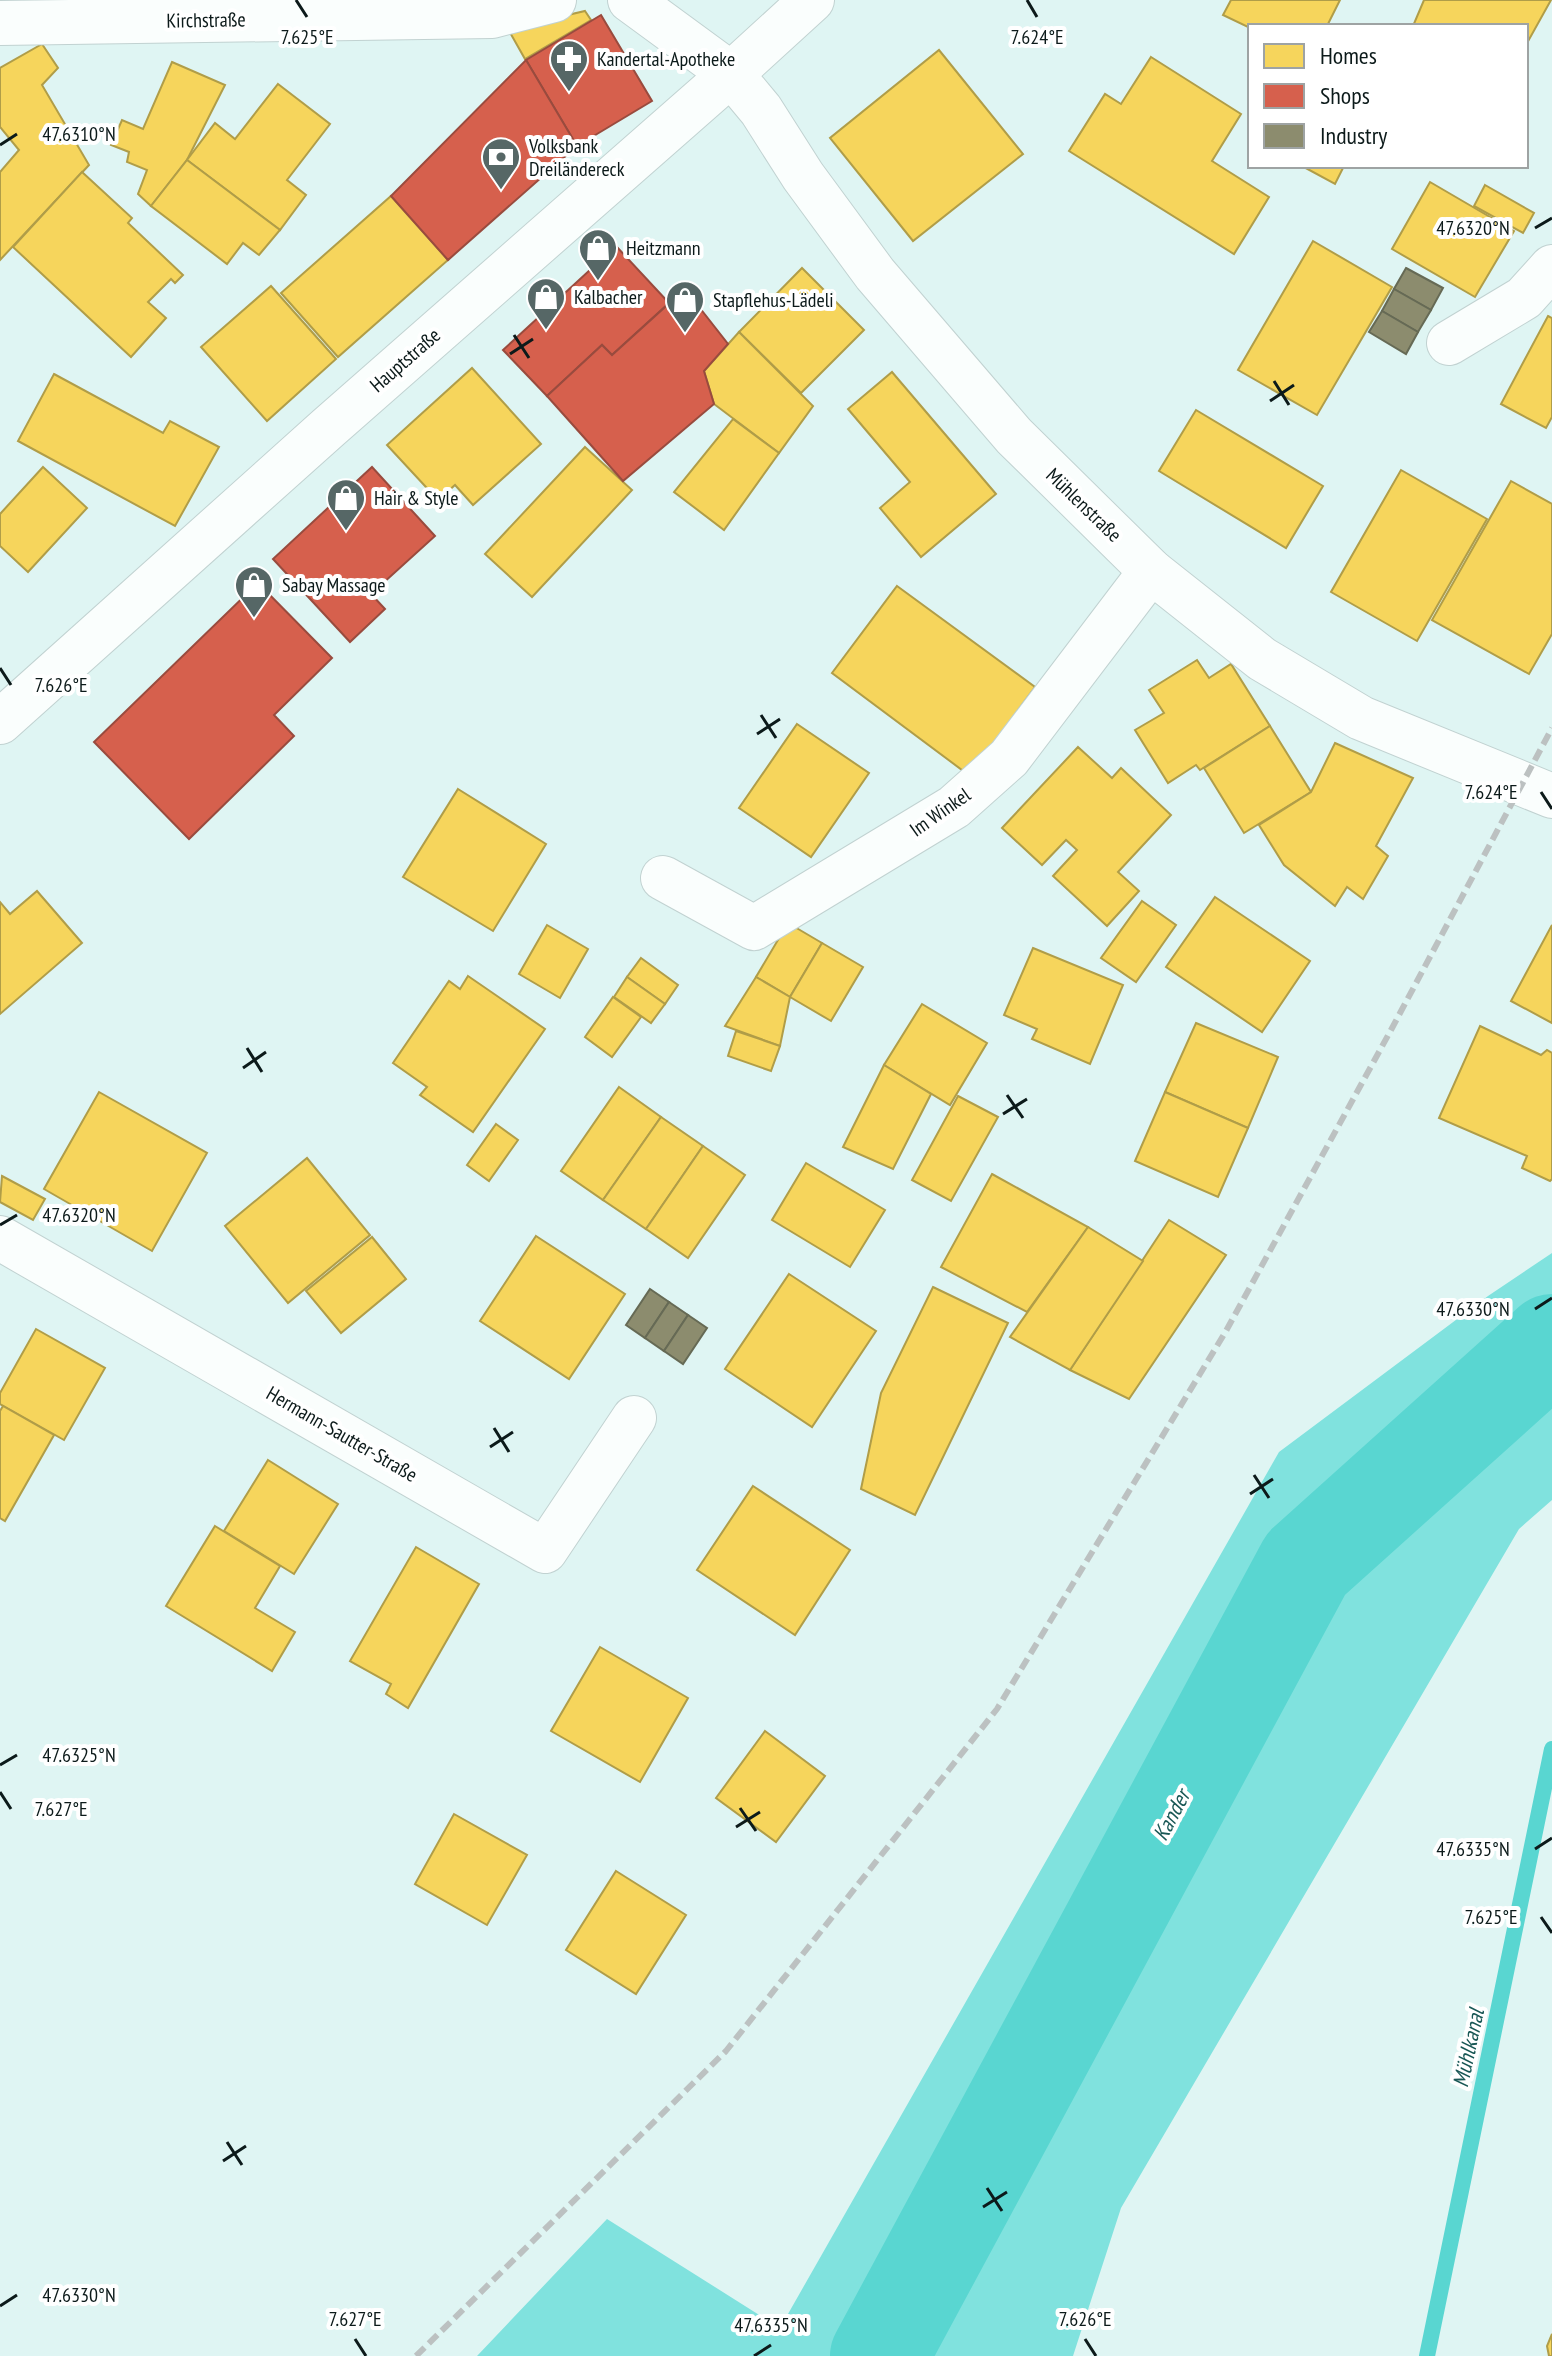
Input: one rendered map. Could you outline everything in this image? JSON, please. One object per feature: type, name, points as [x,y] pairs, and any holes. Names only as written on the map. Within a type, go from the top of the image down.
[{"type":"street","name":"Kirchstraße","points":[[0,23],[492,16],[554,0]]},
{"type":"street","name":"Mühlenstraße","points":[[630,0],[731,74],[761,110],[828,212],[875,274],[1014,436],[1151,571],[1262,659],[1361,718],[1552,796]]},
{"type":"street","name":"Hauptstraße","points":[[0,722],[812,0]]},
{"type":"street","points":[[1449,343],[1524,298],[1552,267]]},
{"type":"street","name":"Im Winkel","points":[[663,878],[754,928],[954,807],[1009,758],[1151,571]]},
{"type":"street","name":"Hermann-Sautter-Straße","points":[[0,1238],[545,1551],[634,1418]]},
{"type":"shaded area","points":[[1552,1253],[1552,1500],[1519,1529],[1121,2208],[1073,2356],[477,2356],[607,2219],[780,2328],[1279,1452],[1488,1296]]},
{"type":"building: Homes","points":[[1231,0],[1340,0],[1328,24],[1248,24],[1248,27],[1223,15]]},
{"type":"building: Homes","points":[[1424,0],[1551,0],[1528,41],[1528,24],[1414,24]]},
{"type":"building: Homes","points":[[585,11],[591,20],[525,59],[508,29]]},
{"type":"building: Homes","points":[[42,44],[58,68],[42,85],[89,165],[0,260],[0,172],[19,150],[0,127],[0,68]]},
{"type":"building: Homes","points":[[939,50],[1023,154],[913,241],[830,138]]},
{"type":"building: Homes","points":[[1151,57],[1241,114],[1212,161],[1269,197],[1234,254],[1069,151],[1105,94],[1121,104]]},
{"type":"building: Homes","points":[[172,62],[225,85],[187,160],[151,206],[138,194],[147,170],[127,162],[129,152],[111,145],[122,120],[143,129]]},
{"type":"building: Homes","points":[[278,84],[330,124],[287,180],[306,195],[280,230],[187,160],[215,123],[235,139]]},
{"type":"building: Homes","points":[[187,160],[280,230],[259,255],[243,243],[227,264],[151,206]]},
{"type":"building: Homes","points":[[1306,168],[1343,168],[1335,184]]},
{"type":"building: Homes","points":[[82,172],[132,218],[128,223],[183,275],[175,283],[171,279],[148,302],[166,318],[131,357],[13,247]]},
{"type":"building: Homes","points":[[1430,182],[1514,231],[1475,297],[1392,249]]},
{"type":"building: Homes","points":[[1485,185],[1534,213],[1523,233],[1474,206]]},
{"type":"building: Homes","points":[[391,196],[448,260],[338,357],[281,293]]},
{"type":"building: Homes","points":[[1313,241],[1392,287],[1317,415],[1238,370]]},
{"type":"building: Homes","points":[[802,268],[864,330],[801,393],[739,332]]},
{"type":"building: Homes","points":[[271,286],[336,359],[267,421],[201,347]]},
{"type":"building: Homes","points":[[1548,316],[1552,318],[1552,417],[1546,428],[1501,404]]},
{"type":"building: Homes","points":[[739,332],[813,406],[779,453],[714,404],[704,371]]},
{"type":"building: Homes","points":[[472,368],[541,444],[473,505],[455,485],[438,500],[387,445]]},
{"type":"building: Homes","points":[[892,372],[996,494],[921,557],[880,508],[910,482],[848,409]]},
{"type":"building: Homes","points":[[54,374],[163,433],[170,421],[219,447],[175,526],[18,441]]},
{"type":"building: Homes","points":[[1196,410],[1323,486],[1286,548],[1159,471]]},
{"type":"building: Homes","points":[[733,419],[779,453],[724,530],[674,492]]},
{"type":"building: Homes","points":[[585,447],[632,490],[532,597],[485,554]]},
{"type":"building: Homes","points":[[43,467],[87,508],[28,572],[0,546],[0,514]]},
{"type":"building: Homes","points":[[1401,470],[1487,519],[1417,641],[1331,592]]},
{"type":"building: Homes","points":[[1511,481],[1552,504],[1552,634],[1529,674],[1432,620]]},
{"type":"building: Homes","points":[[897,586],[1035,687],[970,776],[832,673]]},
{"type":"building: Homes","points":[[1197,660],[1209,678],[1231,664],[1270,726],[1200,770],[1196,765],[1168,783],[1135,730],[1164,713],[1149,690]]},
{"type":"building: Homes","points":[[797,724],[869,773],[811,857],[739,808]]},
{"type":"building: Homes","points":[[1270,726],[1311,792],[1244,833],[1204,768]]},
{"type":"building: Homes","points":[[1335,743],[1413,778],[1376,846],[1388,856],[1363,899],[1347,887],[1335,906],[1284,865],[1259,825],[1311,792]]},
{"type":"building: Homes","points":[[1078,747],[1112,778],[1121,768],[1171,815],[1118,872],[1139,891],[1107,926],[1053,876],[1077,850],[1066,840],[1042,865],[1002,828]]},
{"type":"building: Homes","points":[[458,789],[546,844],[493,931],[403,877]]},
{"type":"building: Homes","points":[[37,891],[82,943],[0,1014],[0,902],[10,914]]},
{"type":"building: Homes","points":[[1215,897],[1310,961],[1262,1032],[1166,967]]},
{"type":"building: Homes","points":[[1142,901],[1176,925],[1136,982],[1101,958]]},
{"type":"building: Homes","points":[[788,923],[822,943],[790,997],[756,977]]},
{"type":"building: Homes","points":[[547,925],[588,949],[560,998],[519,974]]},
{"type":"building: Homes","points":[[1552,925],[1552,1023],[1511,1001]]},
{"type":"building: Homes","points":[[822,943],[863,967],[831,1021],[790,997]]},
{"type":"building: Homes","points":[[1033,948],[1123,985],[1090,1064],[1032,1039],[1037,1029],[1004,1015]]},
{"type":"building: Homes","points":[[641,958],[678,985],[665,1004],[627,977]]},
{"type":"building: Homes","points":[[468,976],[545,1029],[473,1132],[420,1095],[427,1087],[393,1063],[449,981],[460,989]]},
{"type":"building: Homes","points":[[627,977],[665,1004],[651,1023],[614,997]]},
{"type":"building: Homes","points":[[756,977],[790,997],[780,1046],[725,1026]]},
{"type":"building: Homes","points":[[613,997],[641,1017],[612,1057],[585,1037]]},
{"type":"building: Homes","points":[[922,1004],[987,1043],[950,1105],[884,1065]]},
{"type":"building: Homes","points":[[1196,1023],[1278,1057],[1248,1128],[1165,1092]]},
{"type":"building: Homes","points":[[1480,1026],[1541,1055],[1547,1050],[1552,1053],[1550,1181],[1522,1168],[1527,1156],[1439,1118]]},
{"type":"building: Homes","points":[[736,1031],[780,1046],[771,1071],[728,1056]]},
{"type":"building: Homes","points":[[884,1065],[931,1094],[893,1169],[843,1147]]},
{"type":"building: Homes","points":[[619,1087],[661,1117],[603,1200],[561,1171]]},
{"type":"building: Homes","points":[[99,1092],[207,1153],[152,1251],[44,1189]]},
{"type":"building: Homes","points":[[1165,1092],[1248,1128],[1218,1197],[1135,1161]]},
{"type":"building: Homes","points":[[958,1096],[998,1117],[951,1201],[912,1180]]},
{"type":"building: Homes","points":[[661,1117],[703,1146],[646,1229],[603,1200]]},
{"type":"building: Homes","points":[[496,1124],[518,1140],[489,1181],[467,1165]]},
{"type":"building: Homes","points":[[703,1146],[745,1175],[688,1258],[646,1229]]},
{"type":"building: Homes","points":[[307,1158],[370,1235],[288,1303],[225,1226]]},
{"type":"building: Homes","points":[[806,1163],[885,1210],[850,1267],[772,1220]]},
{"type":"building: Homes","points":[[992,1174],[1088,1227],[1027,1312],[941,1267]]},
{"type":"building: Homes","points":[[2,1176],[45,1199],[33,1220],[0,1202]]},
{"type":"building: Homes","points":[[1169,1220],[1226,1255],[1129,1399],[1070,1370]]},
{"type":"building: Homes","points":[[1088,1227],[1143,1261],[1070,1370],[1010,1337]]},
{"type":"building: Homes","points":[[536,1236],[625,1294],[569,1379],[480,1321]]},
{"type":"building: Homes","points":[[372,1237],[406,1279],[341,1333],[306,1291]]},
{"type":"building: Homes","points":[[789,1274],[876,1331],[812,1427],[725,1369]]},
{"type":"building: Homes","points":[[933,1287],[1008,1323],[915,1515],[861,1489],[881,1393]]},
{"type":"building: Homes","points":[[36,1329],[105,1368],[64,1440],[0,1404],[0,1393]]},
{"type":"building: Homes","points":[[3,1406],[54,1435],[5,1521],[0,1518],[0,1411]]},
{"type":"building: Homes","points":[[268,1460],[338,1504],[294,1574],[224,1531]]},
{"type":"building: Homes","points":[[753,1486],[850,1550],[795,1635],[697,1570]]},
{"type":"building: Homes","points":[[215,1526],[280,1566],[255,1608],[295,1632],[272,1671],[166,1606]]},
{"type":"building: Homes","points":[[416,1547],[479,1584],[408,1708],[386,1694],[391,1684],[350,1661]]},
{"type":"building: Homes","points":[[600,1647],[688,1698],[640,1782],[551,1731]]},
{"type":"building: Homes","points":[[765,1731],[825,1776],[776,1842],[716,1798]]},
{"type":"building: Homes","points":[[454,1814],[527,1855],[487,1925],[415,1884]]},
{"type":"building: Homes","points":[[616,1871],[686,1915],[636,1994],[566,1950]]},
{"type":"building: Homes","points":[[1552,2334],[1552,2356],[1549,2356],[1547,2346]]},
{"type":"building: Shops","points":[[601,15],[652,101],[577,146],[526,60]]},
{"type":"building: Shops","points":[[526,60],[577,146],[448,260],[391,196]]},
{"type":"building: Shops","points":[[616,246],[669,303],[612,355],[602,345],[547,396],[503,350]]},
{"type":"building: Shops","points":[[685,289],[728,344],[704,371],[714,404],[623,481],[547,396],[602,345],[612,355]]},
{"type":"building: Shops","points":[[372,467],[435,536],[371,594],[385,609],[350,642],[273,559]]},
{"type":"building: Shops","points":[[258,583],[332,658],[274,715],[294,736],[189,839],[94,742]]},
{"type":"building: Industry","points":[[1406,268],[1443,288],[1431,310],[1394,289]]},
{"type":"building: Industry","points":[[1394,289],[1431,310],[1418,332],[1382,311]]},
{"type":"building: Industry","points":[[1382,311],[1418,332],[1406,354],[1369,332]]},
{"type":"building: Industry","points":[[650,1289],[669,1302],[645,1338],[626,1325]]},
{"type":"building: Industry","points":[[669,1302],[688,1315],[664,1351],[645,1338]]},
{"type":"building: Industry","points":[[688,1315],[707,1328],[683,1364],[664,1351]]},
{"type":"waterway","name":"Kander","points":[[879,2356],[1306,1564],[1552,1343]]},
{"type":"waterway","name":"Mühlkanal","points":[[1427,2356],[1552,1749]]},
{"type":"railway","points":[[416,2356],[726,2051],[997,1709],[1226,1331],[1552,728]]},
{"type":"place","name":"Kandertal-Apotheke","points":[[569,93]]},
{"type":"place","name":"Volksbank Dreiländereck","points":[[501,191]]},
{"type":"place","name":"Heitzmann","points":[[598,282]]},
{"type":"place","name":"Kalbacher","points":[[546,331]]},
{"type":"place","name":"Stapflehus-Lädeli","points":[[685,334]]},
{"type":"place","name":"Hair & Style","points":[[346,532]]},
{"type":"place","name":"Sabay Massage","points":[[254,619]]}]
